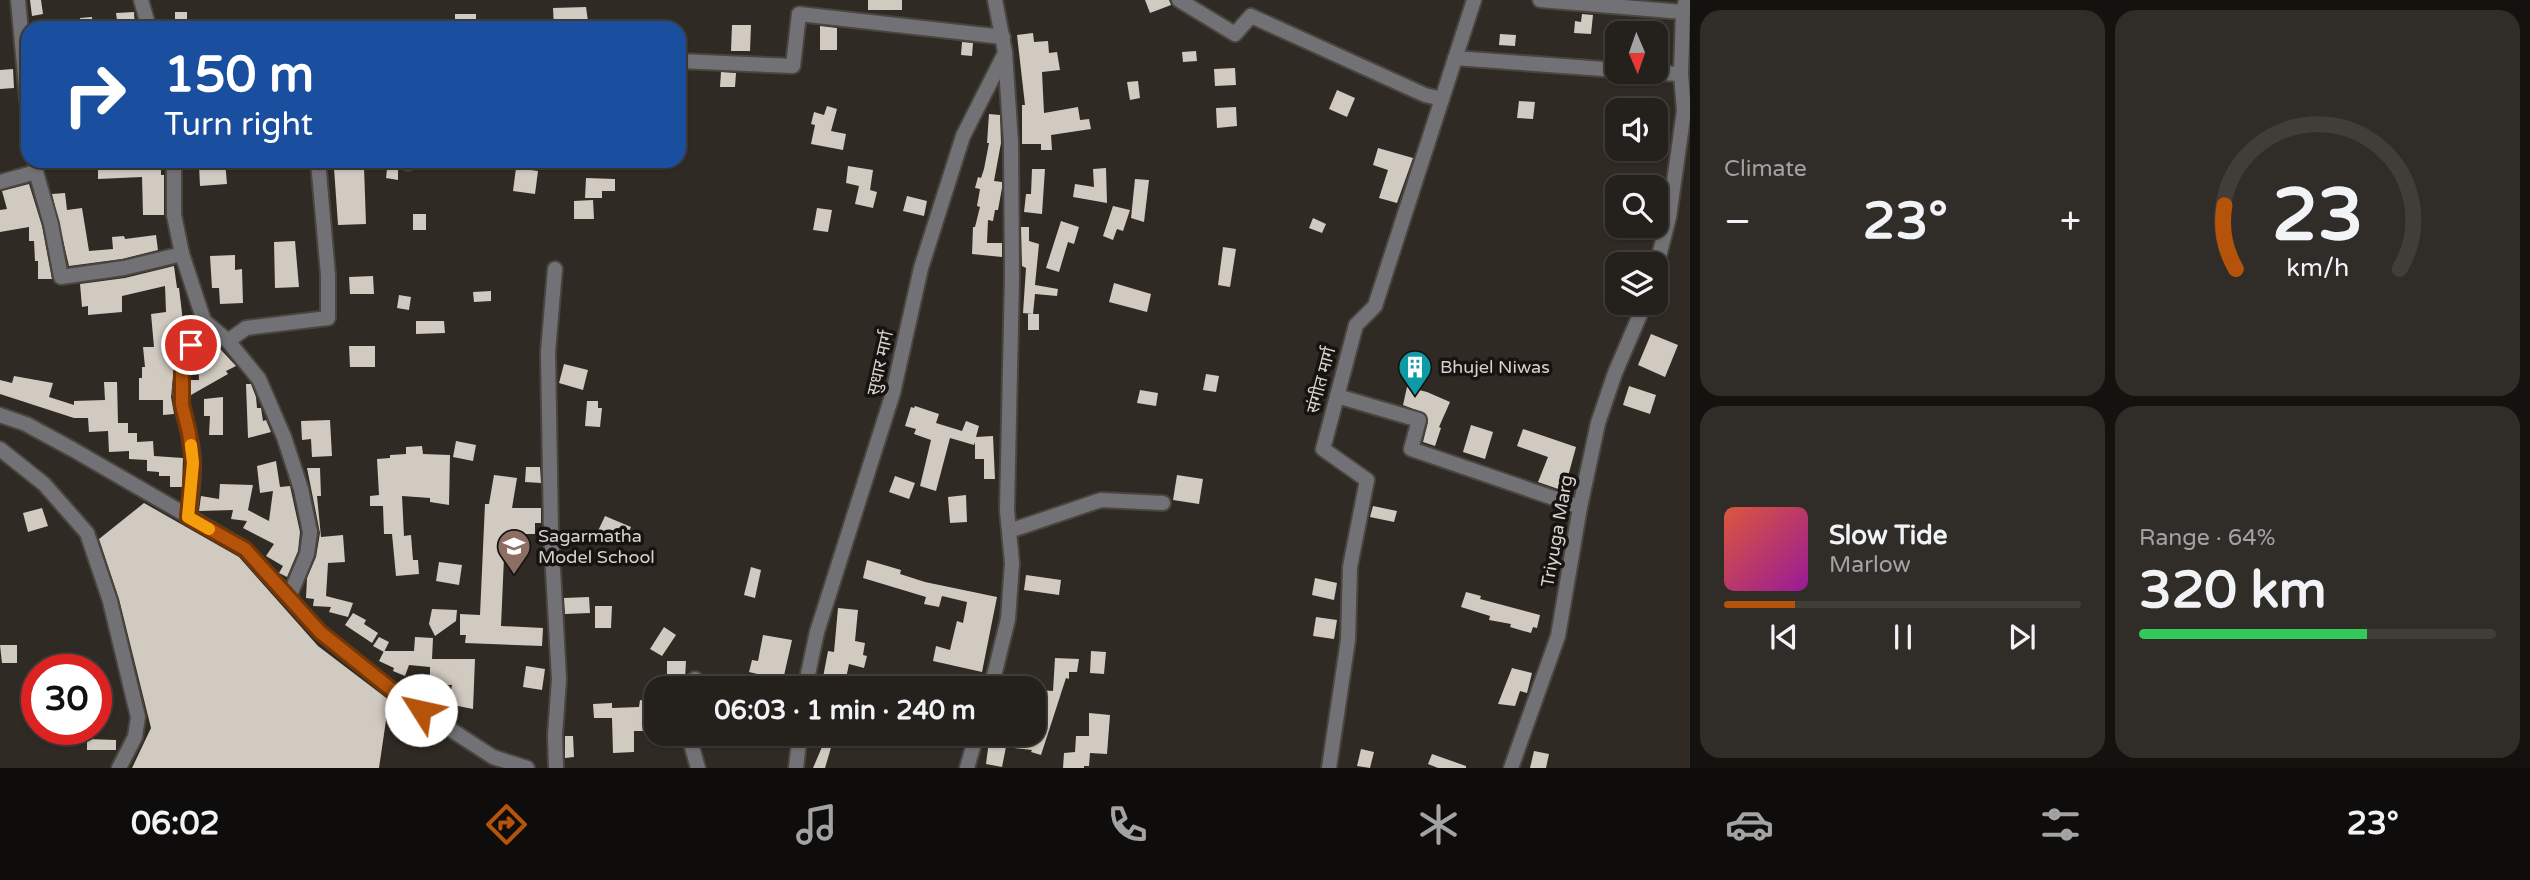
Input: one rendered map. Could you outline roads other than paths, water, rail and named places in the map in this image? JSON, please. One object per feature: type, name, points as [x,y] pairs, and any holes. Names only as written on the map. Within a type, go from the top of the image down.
[{"type":"street","points":[[18,0],[21,33]]},
{"type":"street","points":[[141,0],[147,21]]},
{"type":"street","points":[[994,676],[1008,619],[1012,563],[1007,510],[1011,143],[1004,44],[995,0]]},
{"type":"street","points":[[1179,0],[1236,34],[1251,16],[1424,95],[1442,99]]},
{"type":"street","name":"संगीत मार्ग","points":[[1329,768],[1348,640],[1350,567],[1367,480],[1323,449],[1356,325],[1375,306],[1474,0]]},
{"type":"street","points":[[1540,0],[1685,6],[1681,74],[1684,111],[1670,217],[1660,252]]},
{"type":"street","points":[[686,61],[793,66],[799,14],[1004,44]]},
{"type":"street","name":"सुधार मार्ग","points":[[808,676],[817,632],[893,393],[921,268],[963,136],[1004,44]]},
{"type":"street","points":[[1455,58],[1605,69]]},
{"type":"street","points":[[1668,73],[1681,74]]},
{"type":"street","points":[[0,182],[34,168]]},
{"type":"street","points":[[36,168],[61,277],[124,268],[181,254]]},
{"type":"street","points":[[174,168],[174,215],[181,254],[204,321],[228,341],[259,379],[285,437],[301,489],[310,532],[307,554],[289,597]]},
{"type":"street","points":[[228,341],[246,328],[328,318],[328,275],[319,168]]},
{"type":"street","points":[[555,269],[548,352],[551,533],[559,679],[555,735],[556,768]]},
{"type":"street","name":"Triyuga Marg","points":[[1511,768],[1558,636],[1580,507],[1598,423],[1615,373],[1640,315]]},
{"type":"street","points":[[188,517],[193,463],[182,405],[182,372],[191,345],[204,321]]},
{"type":"street","points":[[1337,396],[1419,420],[1411,449],[1580,507]]},
{"type":"street","points":[[0,415],[26,424],[245,549],[320,632],[402,698],[491,763],[527,768]]},
{"type":"street","points":[[0,449],[44,484],[87,533],[110,601],[138,717],[135,737],[119,768]]},
{"type":"street","points":[[1009,531],[1101,500],[1163,503]]},
{"type":"street","points":[[692,746],[698,768]]},
{"type":"street","points":[[796,768],[799,746]]},
{"type":"street","points":[[967,768],[973,746]]},
{"type":"place","name":"Bhujel Niwas","points":[[1415,397]]},
{"type":"place","name":"Sagarmatha Model School","points":[[514,576]]}]
